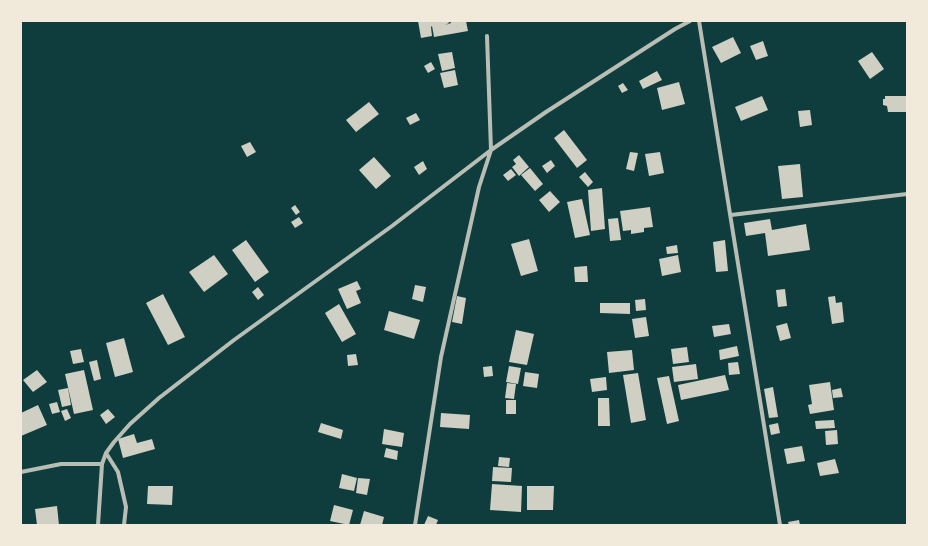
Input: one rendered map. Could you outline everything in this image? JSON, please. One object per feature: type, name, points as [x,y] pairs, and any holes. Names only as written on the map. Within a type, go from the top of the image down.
[{"type":"street","points":[[98,525],[102,464],[106,453],[130,424],[159,398],[234,340],[392,226],[491,150],[546,112],[675,29],[690,21]]},
{"type":"street","points":[[699,21],[780,525]]},
{"type":"street","points":[[415,525],[441,357],[479,186],[491,150],[487,36]]},
{"type":"street","points":[[731,215],[907,194]]},
{"type":"street","points":[[106,453],[118,472],[126,507],[124,525]]},
{"type":"street","points":[[21,472],[61,464],[102,464]]},
{"type":"building","points":[[418,21],[448,21],[449,23],[445,25],[451,23],[450,21],[466,21],[468,31],[434,37],[432,26],[432,36],[421,38]]},
{"type":"building","points":[[733,37],[741,53],[721,63],[712,47]]},
{"type":"building","points":[[763,41],[768,56],[756,60],[750,46]]},
{"type":"building","points":[[452,52],[455,68],[442,71],[438,54]]},
{"type":"building","points":[[872,52],[884,69],[870,79],[858,61]]},
{"type":"building","points":[[431,62],[435,69],[428,73],[424,66]]},
{"type":"building","points":[[455,70],[458,85],[444,88],[440,73]]},
{"type":"building","points":[[657,71],[662,80],[643,89],[639,81]]},
{"type":"building","points":[[679,82],[685,104],[662,110],[657,88]]},
{"type":"building","points":[[623,83],[628,90],[622,93],[618,86]]},
{"type":"building","points":[[762,96],[768,110],[741,121],[735,107]]},
{"type":"building","points":[[885,96],[907,96],[907,112],[888,112],[887,106],[883,105],[883,99],[885,99]]},
{"type":"building","points":[[369,102],[379,114],[356,132],[346,120]]},
{"type":"building","points":[[810,110],[812,125],[800,127],[798,111]]},
{"type":"building","points":[[416,113],[420,120],[410,125],[406,118]]},
{"type":"building","points":[[564,130],[587,160],[577,168],[554,138]]},
{"type":"building","points":[[250,142],[256,152],[247,157],[241,146]]},
{"type":"building","points":[[630,152],[638,153],[634,171],[626,169]]},
{"type":"building","points":[[660,152],[664,173],[649,176],[645,154]]},
{"type":"building","points":[[519,155],[529,167],[519,176],[512,167],[516,164],[513,160]]},
{"type":"building","points":[[374,157],[391,176],[376,189],[359,170]]},
{"type":"building","points":[[551,160],[555,166],[547,173],[542,166]]},
{"type":"building","points":[[423,161],[427,169],[419,175],[414,167]]},
{"type":"building","points":[[800,164],[803,197],[782,199],[778,166]]},
{"type":"building","points":[[530,168],[543,184],[535,191],[521,175]]},
{"type":"building","points":[[511,169],[516,175],[508,181],[503,175]]},
{"type":"building","points":[[585,172],[593,182],[588,187],[579,177]]},
{"type":"building","points":[[602,188],[605,229],[591,231],[588,190]]},
{"type":"building","points":[[550,191],[560,202],[549,212],[539,200]]},
{"type":"building","points":[[582,199],[590,235],[575,238],[567,202]]},
{"type":"building","points":[[295,205],[300,212],[296,215],[291,208]]},
{"type":"building","points":[[650,207],[653,227],[644,228],[644,232],[631,234],[631,230],[623,231],[620,211]]},
{"type":"building","points":[[299,217],[303,223],[295,228],[291,222]]},
{"type":"building","points":[[618,218],[621,240],[610,241],[608,219]]},
{"type":"building","points":[[770,219],[772,230],[806,224],[810,250],[768,256],[765,233],[746,236],[744,223]]},
{"type":"building","points":[[529,239],[538,271],[521,276],[511,244]]},
{"type":"building","points":[[246,240],[269,272],[255,282],[232,250]]},
{"type":"building","points":[[725,240],[728,271],[716,272],[713,242]]},
{"type":"building","points":[[677,245],[678,253],[667,254],[666,247]]},
{"type":"building","points":[[214,255],[228,274],[204,292],[189,272]]},
{"type":"building","points":[[678,255],[681,272],[662,276],[659,259]]},
{"type":"building","points":[[587,266],[588,282],[575,282],[574,267]]},
{"type":"building","points":[[357,281],[361,289],[356,291],[361,303],[347,309],[338,289]]},
{"type":"building","points":[[415,285],[426,287],[423,302],[412,299]]},
{"type":"building","points":[[258,287],[264,295],[258,300],[252,292]]},
{"type":"building","points":[[785,289],[787,306],[778,307],[776,290]]},
{"type":"building","points":[[163,294],[185,337],[168,345],[146,303]]},
{"type":"building","points":[[457,296],[466,298],[462,324],[452,322]]},
{"type":"building","points":[[835,296],[836,303],[842,302],[844,322],[832,324],[828,297]]},
{"type":"building","points":[[645,299],[646,310],[636,311],[635,300]]},
{"type":"building","points":[[600,303],[630,303],[630,314],[600,313]]},
{"type":"building","points":[[339,304],[356,334],[342,342],[325,313]]},
{"type":"building","points":[[389,311],[420,320],[414,339],[384,330]]},
{"type":"building","points":[[646,317],[649,336],[635,338],[632,319]]},
{"type":"building","points":[[787,323],[791,338],[780,341],[776,326]]},
{"type":"building","points":[[729,324],[731,334],[714,337],[712,326]]},
{"type":"building","points":[[516,330],[534,334],[527,365],[509,362]]},
{"type":"building","points":[[124,338],[133,372],[115,377],[106,343]]},
{"type":"building","points":[[737,346],[739,356],[720,360],[719,350]]},
{"type":"building","points":[[687,347],[689,362],[673,364],[671,349]]},
{"type":"building","points":[[81,349],[84,362],[73,364],[70,351]]},
{"type":"building","points":[[632,350],[634,370],[609,373],[607,352]]},
{"type":"building","points":[[356,354],[358,365],[348,366],[347,355]]},
{"type":"building","points":[[97,360],[101,379],[94,381],[89,362]]},
{"type":"building","points":[[738,362],[740,374],[729,375],[728,363]]},
{"type":"building","points":[[696,364],[698,379],[674,382],[672,367]]},
{"type":"building","points":[[492,366],[493,376],[484,377],[483,367]]},
{"type":"building","points":[[509,366],[521,368],[518,384],[506,382]]},
{"type":"building","points":[[37,370],[47,382],[33,392],[23,380]]},
{"type":"building","points":[[84,370],[93,410],[74,414],[65,374]]},
{"type":"building","points":[[525,372],[539,374],[537,388],[523,386]]},
{"type":"building","points":[[638,373],[646,420],[631,423],[623,375]]},
{"type":"building","points":[[725,375],[729,390],[681,400],[678,385]]},
{"type":"building","points":[[669,376],[679,421],[667,424],[657,378]]},
{"type":"building","points":[[606,377],[607,390],[592,392],[590,379]]},
{"type":"building","points":[[830,382],[834,410],[810,414],[808,405],[812,404],[809,385]]},
{"type":"building","points":[[507,383],[516,384],[514,399],[505,398]]},
{"type":"building","points":[[773,387],[778,417],[769,418],[764,389]]},
{"type":"building","points":[[68,388],[71,405],[62,407],[58,390]]},
{"type":"building","points":[[841,388],[843,397],[833,398],[832,390]]},
{"type":"building","points":[[598,398],[609,398],[610,426],[598,426]]},
{"type":"building","points":[[506,400],[516,400],[516,414],[506,414]]},
{"type":"building","points":[[57,402],[60,412],[52,414],[49,404]]},
{"type":"building","points":[[38,405],[47,425],[21,436],[21,413]]},
{"type":"building","points":[[67,409],[71,418],[65,421],[61,411]]},
{"type":"building","points":[[108,409],[115,417],[106,424],[100,415]]},
{"type":"building","points":[[441,413],[470,415],[469,429],[440,427]]},
{"type":"building","points":[[834,420],[835,428],[816,429],[815,421]]},
{"type":"building","points":[[321,423],[343,430],[341,439],[318,432]]},
{"type":"building","points":[[778,423],[780,433],[771,435],[769,425]]},
{"type":"building","points":[[384,429],[404,433],[402,447],[382,444]]},
{"type":"building","points":[[837,430],[838,444],[826,445],[825,431]]},
{"type":"building","points":[[134,434],[137,443],[152,439],[155,449],[123,458],[118,439]]},
{"type":"building","points":[[802,446],[805,461],[787,464],[784,449]]},
{"type":"building","points":[[386,448],[398,451],[397,460],[384,457]]},
{"type":"building","points":[[499,457],[510,458],[509,467],[498,466]]},
{"type":"building","points":[[835,459],[839,473],[820,476],[817,463]]},
{"type":"building","points":[[493,467],[512,468],[511,482],[492,481]]},
{"type":"building","points":[[342,474],[357,478],[354,491],[339,488]]},
{"type":"building","points":[[358,478],[370,479],[367,495],[356,493]]},
{"type":"building","points":[[492,484],[522,486],[521,512],[490,510]]},
{"type":"building","points":[[148,486],[173,486],[172,505],[147,504]]},
{"type":"building","points":[[527,486],[554,486],[553,510],[527,510]]},
{"type":"building","points":[[334,505],[353,510],[349,525],[330,521]]},
{"type":"building","points":[[57,506],[59,525],[37,525],[35,509]]},
{"type":"building","points":[[364,511],[384,517],[382,525],[360,525]]},
{"type":"building","points":[[428,516],[438,520],[436,525],[424,525]]},
{"type":"building","points":[[799,520],[800,525],[789,525],[788,522]]}]
